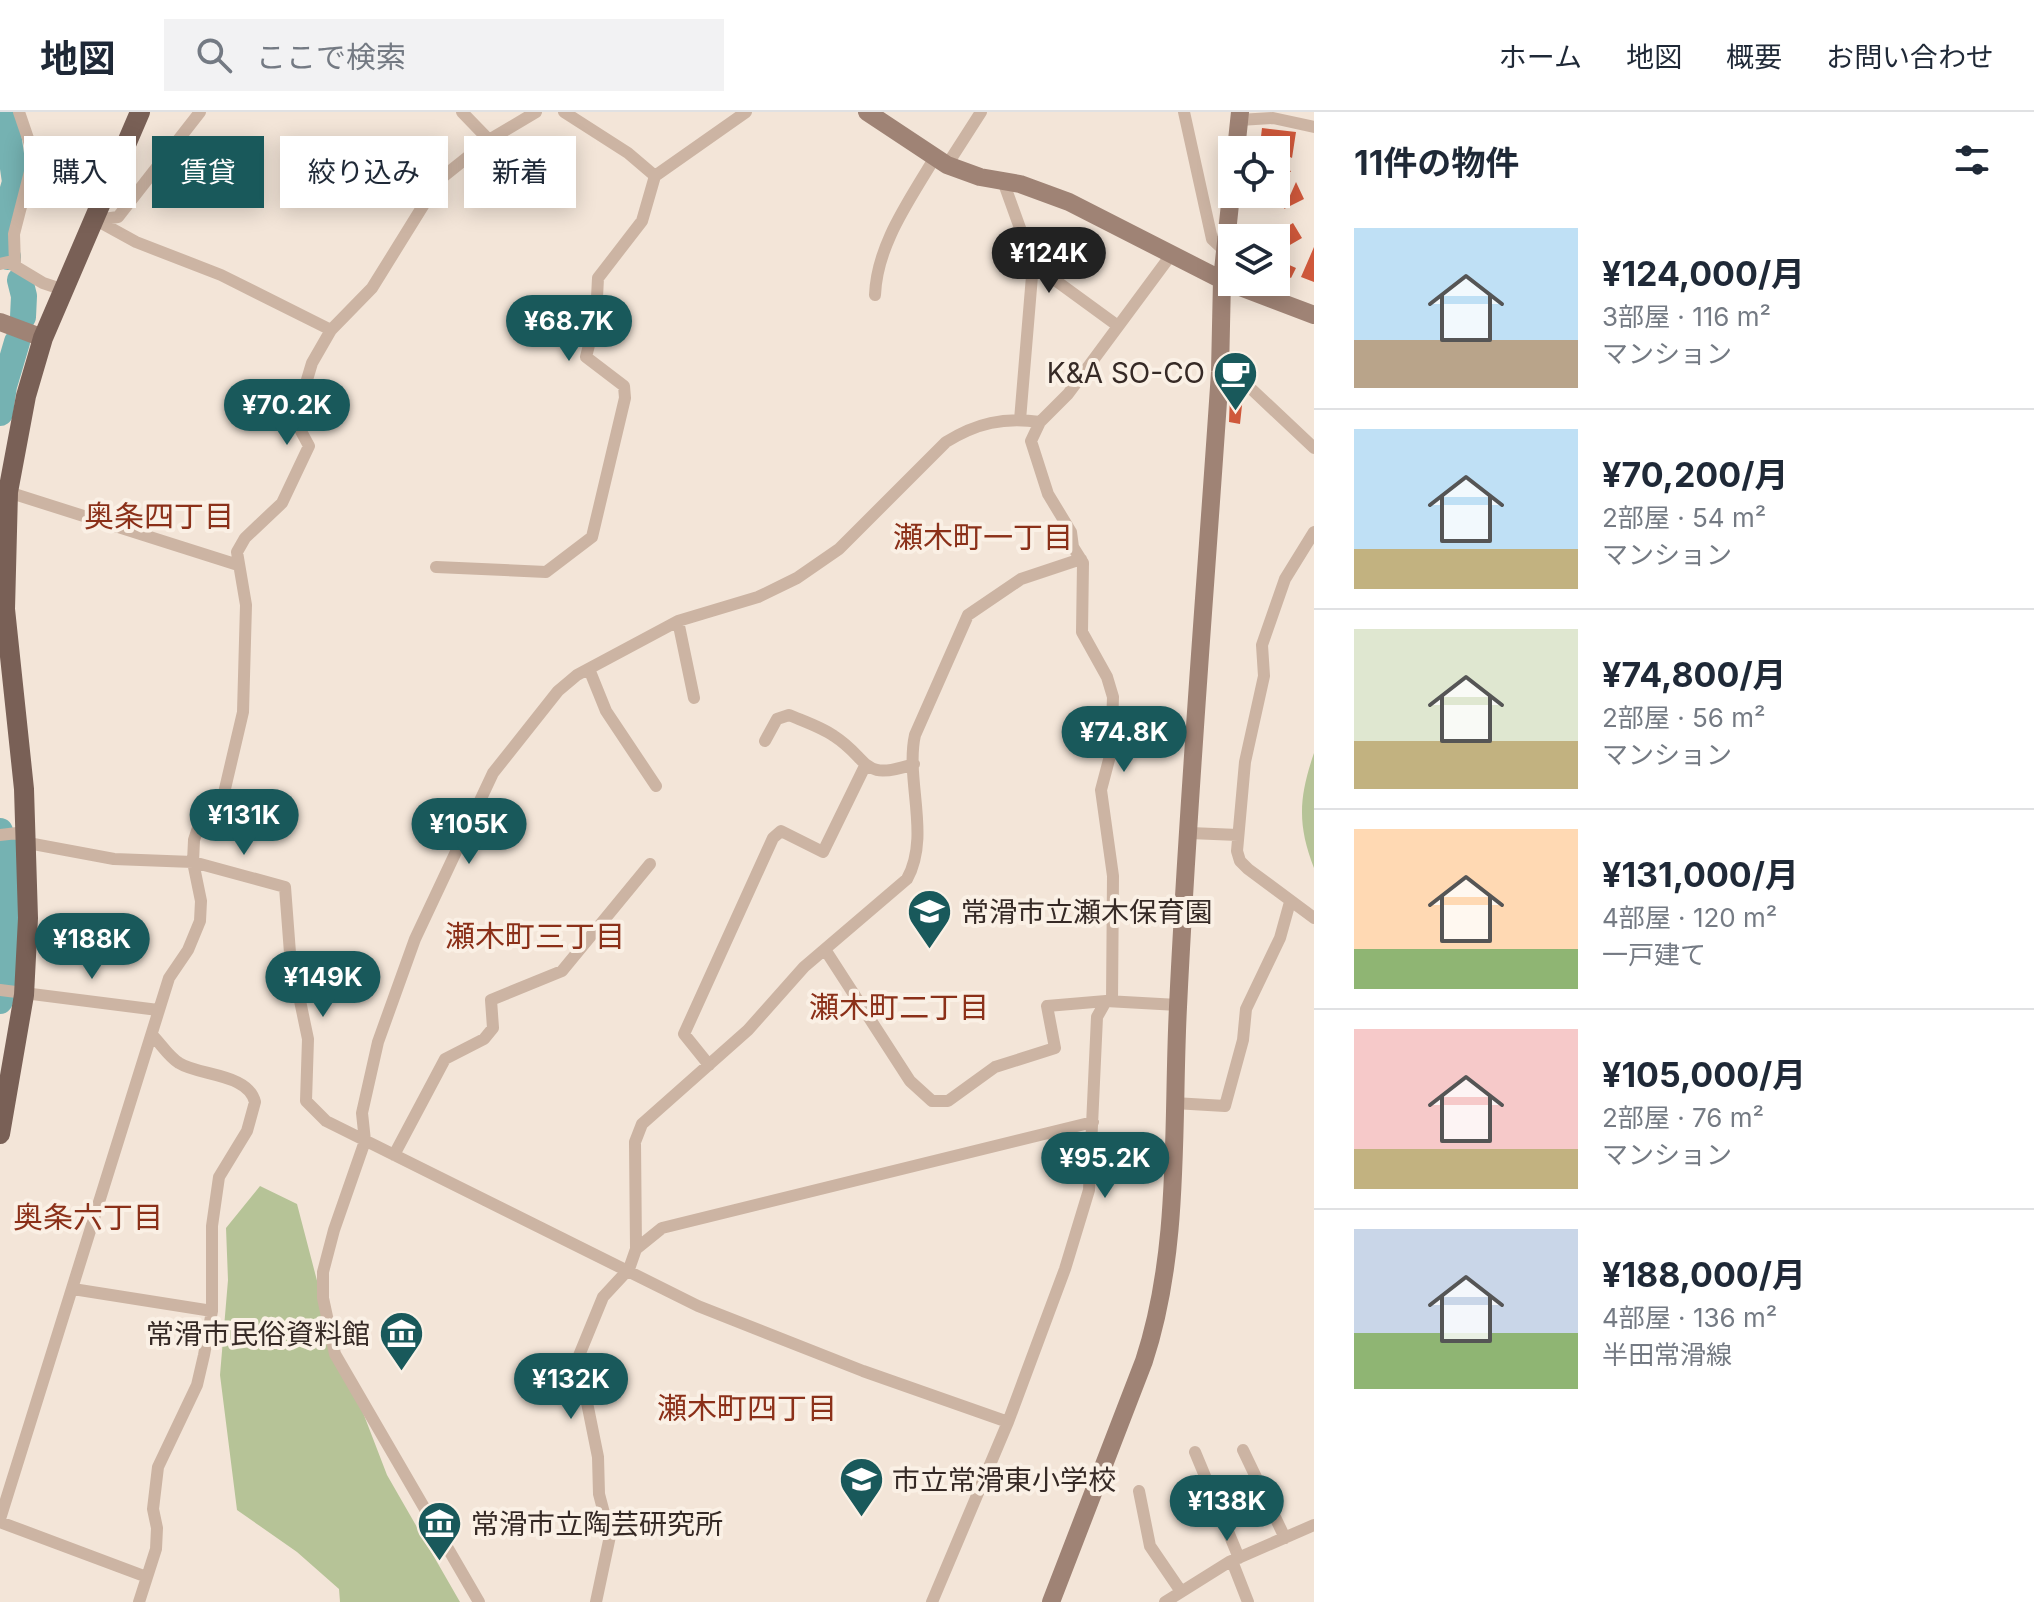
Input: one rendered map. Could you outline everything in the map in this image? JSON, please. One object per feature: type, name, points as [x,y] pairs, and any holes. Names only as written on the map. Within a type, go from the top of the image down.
[{"type":"main road","points":[[0,1134],[10,992],[28,843],[5,609],[2,530],[26,396],[43,338],[140,112]]},
{"type":"street","points":[[15,265],[14,234],[34,156],[19,112]]},
{"type":"street","points":[[96,220],[118,217],[200,112]]},
{"type":"street","points":[[462,112],[485,136]]},
{"type":"street","points":[[496,136],[536,112]]},
{"type":"street","points":[[564,112],[628,153],[655,176]]},
{"type":"street","points":[[436,567],[546,572],[592,537],[625,398],[624,386],[586,357],[596,317],[594,290],[598,278],[642,221],[655,176],[746,112]]},
{"type":"street","points":[[867,112],[941,161],[1069,202],[1218,278]]},
{"type":"street","points":[[875,295],[876,269],[904,209],[981,112]]},
{"type":"street","points":[[1184,112],[1212,239],[1218,245]]},
{"type":"street","points":[[1237,136],[1239,116],[1273,118],[1314,127]]},
{"type":"street","points":[[144,1576],[0,1520],[153,1036],[158,1010],[169,978],[188,950],[200,921],[201,901],[193,862],[199,825],[227,784],[243,712],[246,605],[237,552],[245,538],[282,503],[309,446],[295,420],[312,363],[331,330],[372,288],[439,180],[464,160]]},
{"type":"street","points":[[1003,181],[1033,264],[1020,420]]},
{"type":"street","points":[[96,220],[136,242],[221,275],[331,330]]},
{"type":"street","points":[[932,1602],[1008,1422],[1065,1269],[1089,1190],[1097,1017],[1109,1001],[1113,876],[1101,790],[1111,752],[1113,697],[1107,677],[1082,632],[1081,559],[1073,547],[1071,532],[1048,494],[1031,441],[1040,422],[1068,394],[1171,255]]},
{"type":"street","points":[[0,264],[8,262],[43,283],[64,290]]},
{"type":"street","points":[[1033,264],[1118,326]]},
{"type":"street","points":[[1051,1602],[1152,1338],[1167,1252],[1178,1005],[1220,372],[1222,296]]},
{"type":"street","points":[[1264,296],[1314,315]]},
{"type":"street","points":[[0,322],[43,338]]},
{"type":"street","points":[[1220,372],[1245,383],[1314,448]]},
{"type":"street","points":[[479,1602],[335,1354],[323,1298],[323,1272],[365,1141],[362,1113],[378,1042],[415,939],[493,773],[540,710],[577,675],[678,621],[758,597],[797,578],[839,549],[946,442],[985,422],[1040,422]]},
{"type":"street","points":[[8,492],[238,565]]},
{"type":"street","points":[[1314,532],[1285,579],[1262,645],[1264,676],[1245,762],[1238,835],[1240,861],[1314,918]]},
{"type":"street","points":[[596,1602],[610,1536],[599,1494],[598,1457],[578,1358],[603,1297],[629,1269],[636,1249],[635,1142],[642,1124],[748,1030],[804,967],[901,887],[911,872],[917,841],[915,735],[968,615],[1021,579],[1081,559]]},
{"type":"street","points":[[678,621],[694,698]]},
{"type":"street","points":[[589,669],[606,711],[656,786]]},
{"type":"street","points":[[765,741],[777,719],[789,715],[835,736],[865,766],[890,772],[914,764]]},
{"type":"street","points":[[709,1065],[685,1040],[684,1034],[773,838],[781,831],[823,852],[865,766]]},
{"type":"street","points":[[4,834],[17,833],[28,843],[114,859],[193,862],[285,887],[290,953],[308,1039],[306,1101],[326,1121],[629,1269],[698,1306],[907,1388],[1008,1422]]},
{"type":"street","points":[[1190,833],[1238,835]]},
{"type":"street","points":[[394,1155],[445,1059],[484,1039],[493,1028],[491,1000],[562,971],[650,864]]},
{"type":"street","points":[[1174,1103],[1225,1106],[1243,1040],[1246,1009],[1280,938],[1290,902]]},
{"type":"street","points":[[826,951],[910,1081],[932,1101],[948,1101],[995,1067],[1055,1048],[1047,1006],[1109,1001],[1178,1005]]},
{"type":"street","points":[[10,992],[91,999],[158,1010]]},
{"type":"street","points":[[139,1602],[144,1576],[156,1549],[157,1528],[153,1509],[158,1467],[197,1385],[212,1311],[212,1226],[219,1177],[225,1161],[247,1131],[255,1102],[249,1091],[229,1080],[179,1064],[153,1036]]},
{"type":"street","points":[[636,1249],[662,1228],[1093,1122]]},
{"type":"street","points":[[73,1289],[212,1311]]},
{"type":"street","points":[[1243,1450],[1285,1538]]},
{"type":"street","points":[[1195,1452],[1236,1559],[1248,1602]]},
{"type":"street","points":[[1139,1491],[1150,1546],[1180,1590]]},
{"type":"street","points":[[1165,1602],[1180,1590],[1236,1559],[1314,1525]]},
{"type":"green space","points":[[1314,753],[1314,868],[1305,838],[1302,810],[1305,783]]},
{"type":"green space","points":[[260,1186],[297,1204],[327,1319],[387,1475],[460,1602],[340,1602],[339,1589],[297,1552],[237,1510],[220,1375],[228,1280],[226,1228]]},
{"type":"building","points":[[1262,128],[1296,132],[1292,158],[1290,136],[1261,136]]},
{"type":"building","points":[[1296,182],[1304,199],[1290,206],[1290,196]]},
{"type":"building","points":[[1293,223],[1302,238],[1290,245],[1290,225]]},
{"type":"building","points":[[1314,247],[1314,282],[1301,277]]},
{"type":"building","points":[[1290,265],[1296,268],[1290,278]]},
{"type":"building","points":[[1230,395],[1243,396],[1240,424],[1229,422]]},
{"type":"waterway","points":[[5,112],[15,182],[1,230],[0,252],[8,257]]},
{"type":"waterway","points":[[20,280],[24,296],[23,317]]},
{"type":"waterway","points":[[0,413],[17,342]]},
{"type":"waterway","points":[[0,831],[10,860],[12,965],[0,1001]]},
{"type":"place","name":"K&A SO-CO","points":[[1236,412]]},
{"type":"place","name":"常滑市立瀬木保育園","points":[[930,951]]},
{"type":"place","name":"常滑市民俗資料館","points":[[401,1373]]},
{"type":"place","name":"市立常滑東小学校","points":[[861,1519]]},
{"type":"place","name":"常滑市立陶芸研究所","points":[[440,1563]]},
{"type":"district","name":"奥条四丁目","points":[[159,517]]},
{"type":"district","name":"瀬木町一丁目","points":[[983,538]]},
{"type":"district","name":"瀬木町三丁目","points":[[535,937]]},
{"type":"district","name":"瀬木町二丁目","points":[[899,1008]]},
{"type":"district","name":"奥条六丁目","points":[[88,1218]]},
{"type":"district","name":"瀬木町四丁目","points":[[747,1409]]}]
